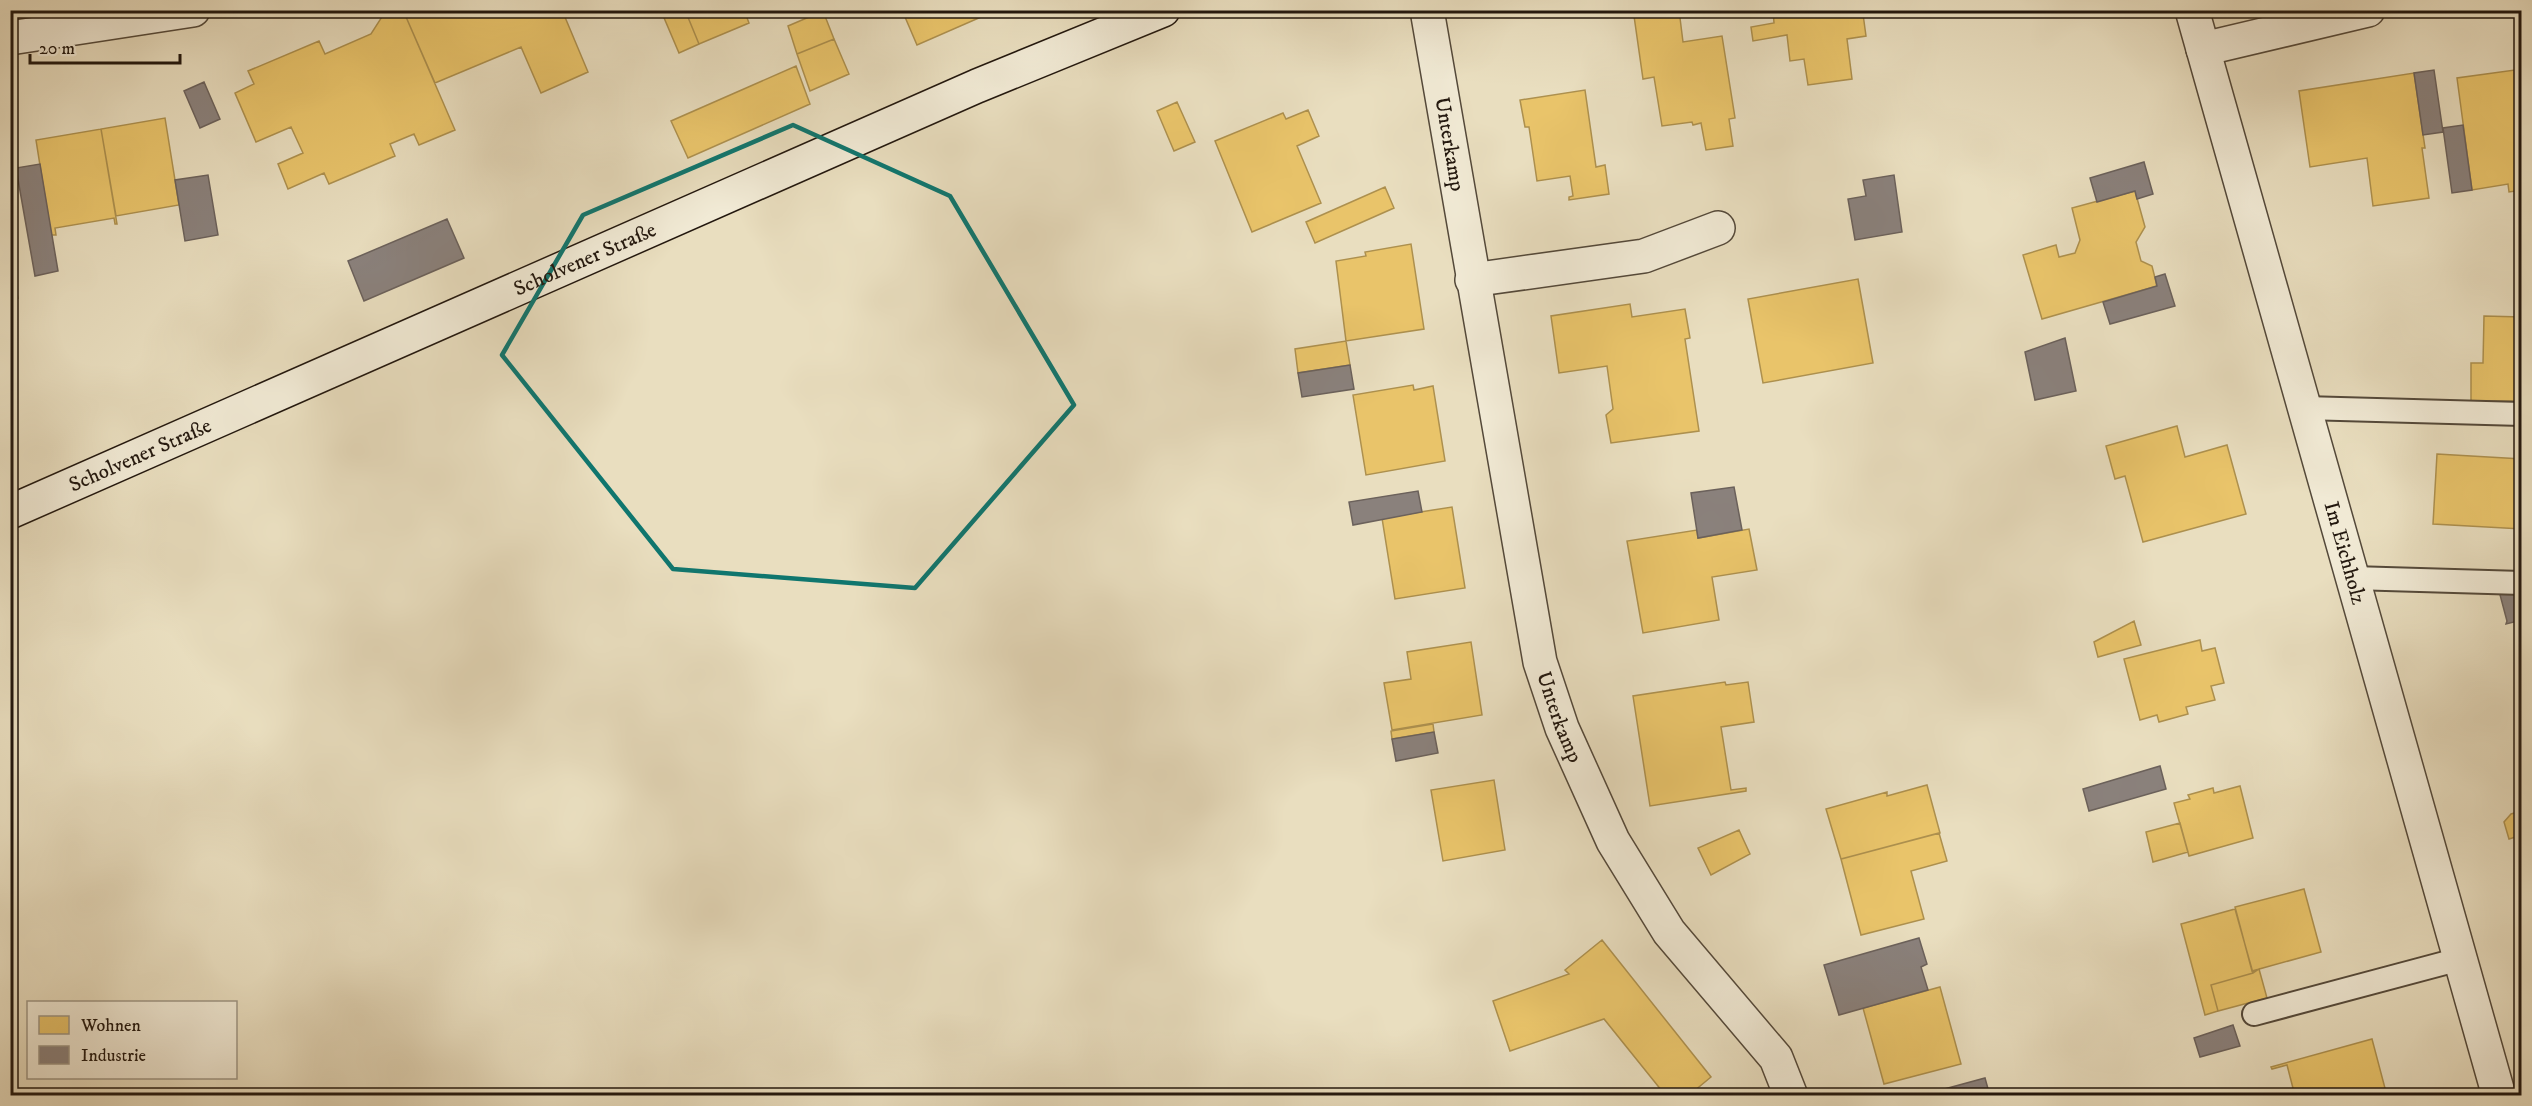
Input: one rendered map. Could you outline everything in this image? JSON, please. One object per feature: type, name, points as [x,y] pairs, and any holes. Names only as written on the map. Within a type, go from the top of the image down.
[{"type":"street","points":[[10,38],[136,15],[193,10]]},
{"type":"street","name":"Scholvener Straße","points":[[10,512],[977,86],[1163,10]]},
{"type":"street","name":"Unterkamp","points":[[1427,10],[1540,662],[1562,728],[1613,841],[1669,932],[1776,1058],[1791,1095]]},
{"type":"street","name":"Im Eichholz","points":[[2192,10],[2499,1095]]},
{"type":"street","points":[[2203,49],[2368,10]]},
{"type":"street","points":[[1472,280],[1644,256],[1718,228]]},
{"type":"lane","points":[[2304,408],[2522,414]]},
{"type":"lane","points":[[2352,578],[2522,582]]},
{"type":"lane","points":[[2254,1014],[2460,959]]},
{"type":"highlighted area","points":[[793,125],[950,196],[1074,405],[915,588],[673,569],[502,355],[583,215]]},
{"type":"building: Wohnen","points":[[403,10],[455,130],[419,145],[414,134],[390,144],[395,156],[329,184],[324,173],[288,189],[278,164],[303,153],[291,127],[256,142],[235,93],[254,84],[248,71],[319,41],[325,54],[371,34],[385,12]]},
{"type":"building: Wohnen","points":[[403,10],[562,10],[588,72],[541,93],[521,47],[435,83]]},
{"type":"building: Wohnen","points":[[668,10],[685,10],[699,44],[679,53],[662,13]]},
{"type":"building: Wohnen","points":[[685,10],[744,10],[749,23],[699,44]]},
{"type":"building: Wohnen","points":[[843,10],[858,10],[845,16]]},
{"type":"building: Wohnen","points":[[902,10],[997,10],[917,45]]},
{"type":"building: Wohnen","points":[[1679,10],[1683,42],[1722,36],[1735,118],[1729,119],[1733,146],[1706,150],[1701,123],[1662,126],[1654,77],[1643,79],[1634,16]]},
{"type":"building: Wohnen","points":[[1773,10],[1874,10],[1874,13],[1863,14],[1866,36],[1847,39],[1852,79],[1808,85],[1804,59],[1790,61],[1787,35],[1753,41],[1751,27],[1774,23]]},
{"type":"building: Wohnen","points":[[823,11],[834,39],[797,54],[788,26]]},
{"type":"building: Wohnen","points":[[834,39],[849,74],[810,91],[797,54]]},
{"type":"building: Wohnen","points":[[796,66],[810,104],[688,158],[671,121]]},
{"type":"building: Wohnen","points":[[2522,69],[2522,190],[2509,192],[2508,184],[2472,190],[2457,78]]},
{"type":"building: Wohnen","points":[[2414,73],[2425,148],[2422,148],[2429,198],[2373,206],[2367,158],[2310,167],[2299,91]]},
{"type":"building: Wohnen","points":[[1585,90],[1596,167],[1605,165],[1609,194],[1569,200],[1569,197],[1573,196],[1570,176],[1537,181],[1529,127],[1525,127],[1520,100]]},
{"type":"building: Wohnen","points":[[1177,102],[1195,142],[1174,151],[1157,111]]},
{"type":"building: Wohnen","points":[[1308,110],[1319,136],[1297,146],[1321,203],[1252,232],[1215,141],[1283,113],[1286,119]]},
{"type":"building: Wohnen","points":[[165,118],[179,205],[116,216],[101,129]]},
{"type":"building: Wohnen","points":[[101,129],[117,224],[114,218],[55,228],[56,235],[51,235],[36,140]]},
{"type":"building: Wohnen","points":[[1385,187],[1394,208],[1315,243],[1306,222]]},
{"type":"building: Wohnen","points":[[2135,191],[2145,227],[2136,242],[2141,261],[2152,266],[2157,286],[2042,319],[2023,255],[2056,245],[2059,257],[2075,253],[2080,240],[2072,208]]},
{"type":"building: Wohnen","points":[[1411,244],[1424,329],[1346,341],[1336,261],[1366,256],[1365,252]]},
{"type":"building: Wohnen","points":[[10,255],[18,299],[15,293],[10,294]]},
{"type":"building: Wohnen","points":[[1858,279],[1873,363],[1763,383],[1748,299]]},
{"type":"building: Wohnen","points":[[1630,304],[1632,317],[1685,309],[1690,338],[1685,339],[1699,431],[1611,443],[1606,415],[1613,409],[1607,366],[1559,373],[1551,316]]},
{"type":"building: Wohnen","points":[[2484,316],[2522,317],[2522,401],[2471,401],[2471,363],[2483,363]]},
{"type":"building: Wohnen","points":[[1346,341],[1350,365],[1298,373],[1295,349]]},
{"type":"building: Wohnen","points":[[1413,385],[1414,390],[1433,386],[1445,461],[1366,475],[1353,395]]},
{"type":"building: Wohnen","points":[[2177,426],[2185,457],[2227,445],[2246,514],[2143,542],[2125,476],[2115,479],[2106,446]]},
{"type":"building: Wohnen","points":[[2437,454],[2522,459],[2522,529],[2433,524]]},
{"type":"building: Wohnen","points":[[1452,507],[1465,588],[1395,599],[1382,518]]},
{"type":"building: Wohnen","points":[[1749,529],[1757,570],[1712,577],[1719,620],[1643,633],[1627,541],[1697,530],[1698,538]]},
{"type":"building: Wohnen","points":[[2134,621],[2141,645],[2098,657],[2094,642]]},
{"type":"building: Wohnen","points":[[2200,640],[2202,651],[2215,648],[2224,683],[2211,686],[2215,700],[2186,707],[2188,714],[2159,722],[2157,715],[2140,720],[2124,659]]},
{"type":"building: Wohnen","points":[[1471,642],[1482,715],[1392,730],[1384,683],[1411,679],[1407,652]]},
{"type":"building: Wohnen","points":[[1725,682],[1726,685],[1748,682],[1754,722],[1721,727],[1731,790],[1746,788],[1746,791],[1650,806],[1633,696]]},
{"type":"building: Wohnen","points":[[1433,724],[1434,732],[1392,739],[1391,731]]},
{"type":"building: Wohnen","points":[[1494,780],[1505,850],[1443,861],[1431,790]]},
{"type":"building: Wohnen","points":[[1927,785],[1940,833],[1841,859],[1826,809],[1887,792],[1887,796]]},
{"type":"building: Wohnen","points":[[2240,786],[2253,838],[2189,856],[2174,803],[2190,799],[2188,795],[2213,788],[2214,793]]},
{"type":"building: Wohnen","points":[[2522,804],[2522,835],[2509,839],[2504,822],[2511,814],[2518,812],[2517,805]]},
{"type":"building: Wohnen","points":[[2180,823],[2188,852],[2153,862],[2146,832]]},
{"type":"building: Wohnen","points":[[1739,830],[1750,854],[1711,875],[1698,848]]},
{"type":"building: Wohnen","points":[[1939,833],[1947,861],[1911,871],[1924,919],[1861,935],[1841,859]]},
{"type":"building: Wohnen","points":[[2304,889],[2321,952],[2252,971],[2235,907]]},
{"type":"building: Wohnen","points":[[2235,909],[2253,973],[2211,985],[2218,1011],[2205,1015],[2181,924]]},
{"type":"building: Wohnen","points":[[1602,940],[1711,1077],[1688,1096],[1666,1096],[1604,1019],[1510,1051],[1493,1001],[1569,974],[1565,970]]},
{"type":"building: Wohnen","points":[[2259,969],[2267,998],[2218,1011],[2211,985],[2253,973]]},
{"type":"building: Wohnen","points":[[1940,987],[1961,1064],[1884,1084],[1863,1008]]},
{"type":"building: Wohnen","points":[[2372,1039],[2386,1092],[2373,1096],[2295,1096],[2287,1065],[2272,1069],[2271,1067]]},
{"type":"building: Industrie","points":[[2434,70],[2443,132],[2423,135],[2414,73]]},
{"type":"building: Industrie","points":[[204,82],[220,119],[200,128],[184,91]]},
{"type":"building: Industrie","points":[[2463,125],[2472,190],[2452,193],[2443,128]]},
{"type":"building: Industrie","points":[[2144,162],[2153,194],[2137,199],[2135,191],[2097,202],[2090,178]]},
{"type":"building: Industrie","points":[[40,164],[58,271],[35,276],[16,168]]},
{"type":"building: Industrie","points":[[208,175],[218,235],[185,241],[175,180]]},
{"type":"building: Industrie","points":[[1894,175],[1902,232],[1855,240],[1848,199],[1866,196],[1863,180]]},
{"type":"building: Industrie","points":[[447,219],[464,258],[364,301],[348,261]]},
{"type":"building: Industrie","points":[[2165,274],[2175,306],[2110,324],[2103,302],[2157,286],[2155,277]]},
{"type":"building: Industrie","points":[[2065,338],[2076,391],[2035,400],[2025,352]]},
{"type":"building: Industrie","points":[[1350,365],[1354,389],[1302,397],[1298,373]]},
{"type":"building: Industrie","points":[[1734,487],[1742,530],[1698,538],[1691,493]]},
{"type":"building: Industrie","points":[[1418,491],[1422,512],[1353,525],[1349,502]]},
{"type":"building: Industrie","points":[[2522,589],[2522,620],[2506,624],[2499,591]]},
{"type":"building: Industrie","points":[[1434,732],[1438,753],[1396,761],[1392,739]]},
{"type":"building: Industrie","points":[[2160,766],[2166,789],[2089,811],[2083,789]]},
{"type":"building: Industrie","points":[[1919,938],[1927,964],[1921,967],[1928,990],[1839,1015],[1824,965]]},
{"type":"building: Industrie","points":[[2233,1025],[2240,1046],[2200,1057],[2194,1038]]},
{"type":"building: Industrie","points":[[1985,1078],[1990,1096],[1927,1096],[1926,1094]]}]
